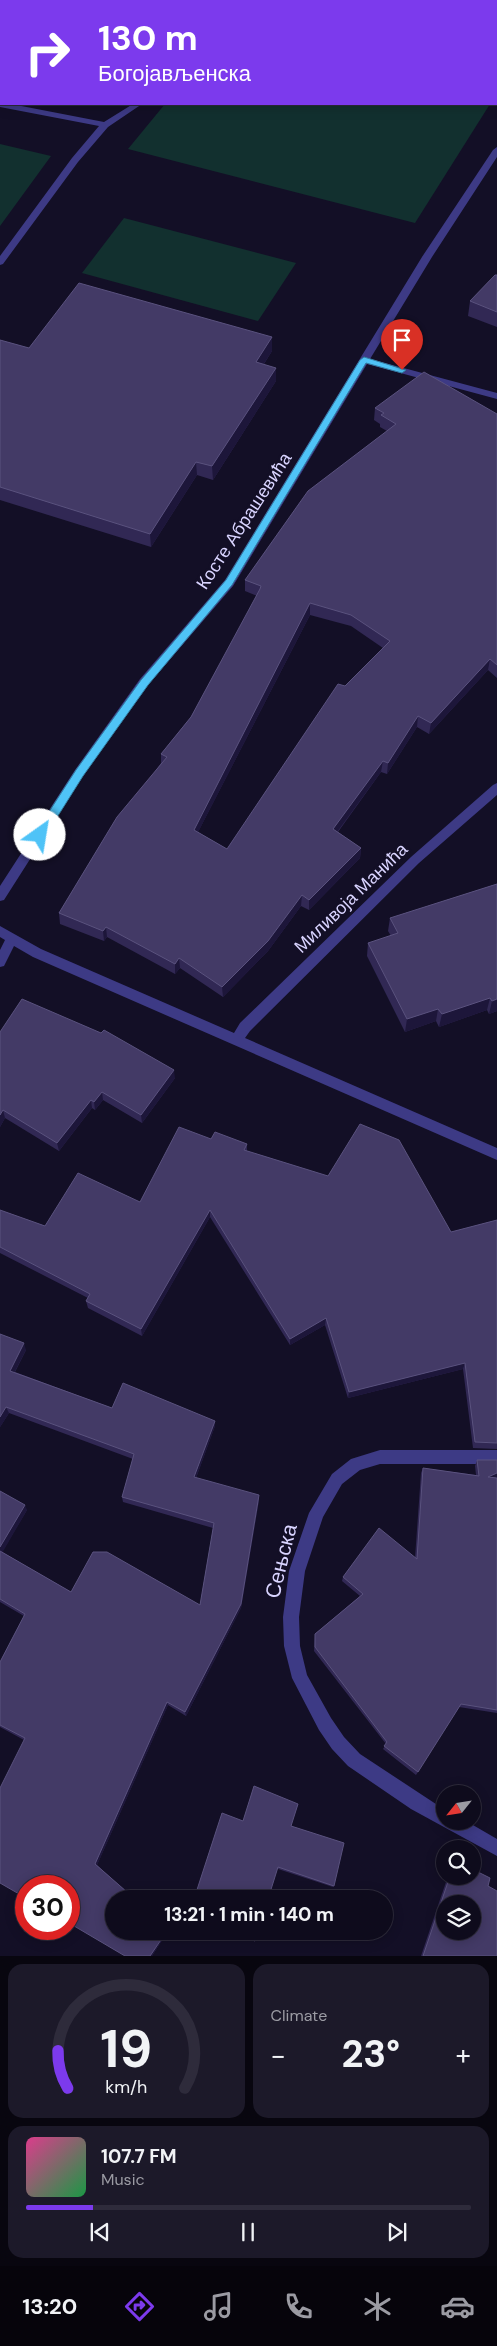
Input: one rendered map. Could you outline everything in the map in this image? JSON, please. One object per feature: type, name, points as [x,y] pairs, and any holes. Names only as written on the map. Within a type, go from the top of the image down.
[{"type":"street","points":[[5,105],[105,125]]},
{"type":"street","points":[[0,262],[74,160],[105,125],[136,105]]},
{"type":"street","name":"Косте Абрашевића","points":[[0,896],[79,773],[144,682],[229,583],[364,360],[497,150]]},
{"type":"street","points":[[364,360],[497,396]]},
{"type":"street","name":"Миливоја Манића","points":[[237,1040],[244,1027],[415,860],[497,788]]},
{"type":"street","points":[[0,931],[37,953],[497,1154]]},
{"type":"street","points":[[0,962],[12,938]]},
{"type":"street","name":"Сењска","points":[[436,1814],[354,1760],[338,1743],[325,1724],[300,1678],[292,1646],[290,1616],[297,1571],[317,1513],[337,1479],[356,1464],[380,1457],[497,1457]]},
{"type":"street","points":[[465,1830],[497,1848]]},
{"type":"green space","points":[[164,105],[489,105],[415,223],[128,149]]},
{"type":"green space","points":[[0,144],[51,156],[0,226]]},
{"type":"green space","points":[[124,218],[296,263],[258,321],[82,273]]},
{"type":"building","points":[[497,275],[497,312],[470,301]]},
{"type":"building","points":[[79,283],[272,337],[256,362],[276,368],[212,466],[196,462],[150,534],[0,487],[0,340],[29,348]]},
{"type":"building","points":[[424,372],[497,414],[497,665],[490,659],[431,723],[418,716],[388,763],[383,761],[333,829],[361,848],[309,900],[302,895],[268,941],[222,987],[179,958],[175,964],[106,927],[103,931],[59,913],[117,817],[167,757],[161,754],[191,717],[260,589],[261,586],[245,580],[308,491],[396,424],[381,415],[384,413],[375,408]],"holes":[[[310,603],[351,615],[390,641],[345,686],[338,684],[227,849],[194,830]]]},
{"type":"building","points":[[497,884],[497,999],[492,1001],[490,998],[442,1014],[438,1009],[407,1019],[368,943],[398,933],[390,918]]},
{"type":"building","points":[[22,999],[101,1033],[104,1030],[174,1070],[141,1115],[102,1092],[94,1102],[91,1100],[57,1143],[3,1110],[0,1115],[0,1032]]},
{"type":"building","points":[[360,1124],[399,1140],[451,1232],[497,1220],[497,1443],[475,1442],[465,1363],[349,1392],[326,1318],[290,1339],[210,1210],[141,1329],[86,1301],[90,1294],[0,1247],[0,1210],[45,1226],[78,1173],[140,1202],[179,1127],[211,1139],[215,1132],[247,1144],[244,1150],[328,1176]]},
{"type":"building","points":[[0,1334],[24,1343],[10,1371],[112,1408],[123,1383],[215,1421],[194,1477],[259,1495],[241,1604],[185,1712],[167,1702],[95,1864],[125,1890],[105,1890],[105,1940],[161,1940],[150,1956],[125,1956],[80,1929],[80,1875],[15,1875],[15,1892],[0,1883],[0,1788],[25,1738],[0,1725],[0,1662],[25,1614],[0,1599],[0,1551],[71,1592],[93,1552],[107,1552],[200,1605],[214,1523],[122,1497],[134,1454],[6,1407],[0,1417]]},
{"type":"building","points":[[477,1460],[497,1460],[497,1473],[488,1477],[497,1478],[497,1710],[461,1704],[418,1772],[384,1746],[387,1742],[315,1647],[315,1634],[363,1594],[343,1577],[379,1528],[417,1559],[423,1468],[479,1476]]},
{"type":"building","points":[[0,1491],[25,1505],[0,1547]]},
{"type":"building","points":[[254,1786],[298,1804],[291,1826],[344,1843],[334,1886],[278,1867],[271,1890],[197,1890],[222,1813],[243,1821]]},
{"type":"building","points":[[481,1874],[490,1878],[488,1886],[497,1891],[497,1956],[423,1956],[436,1917],[436,1940],[481,1940],[481,1895],[444,1895],[447,1885],[481,1885]]},
{"type":"route","points":[[40,835],[79,773],[144,682],[229,583],[364,360],[402,370]]}]
